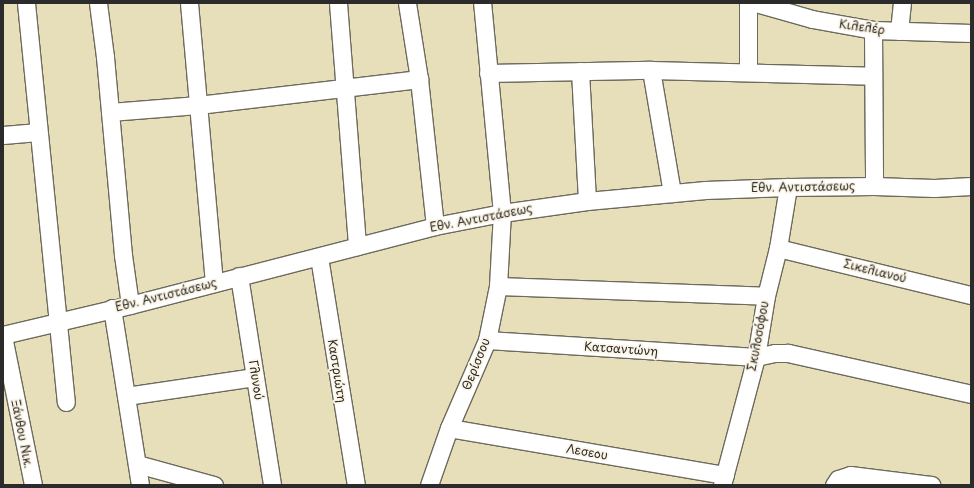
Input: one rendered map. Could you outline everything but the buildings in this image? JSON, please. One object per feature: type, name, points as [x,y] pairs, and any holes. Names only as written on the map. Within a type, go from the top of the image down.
[{"type":"street","points":[[26,3],[66,402]]},
{"type":"street","points":[[98,3],[123,255],[130,305]]},
{"type":"street","points":[[189,3],[214,283]]},
{"type":"street","points":[[338,3],[358,246]]},
{"type":"street","points":[[407,3],[419,79],[435,226]]},
{"type":"street","name":"Θερίσσου","points":[[429,485],[449,428],[487,340],[498,286],[502,213],[482,3]]},
{"type":"street","points":[[748,3],[748,72]]},
{"type":"street","name":"Κιλελέρ","points":[[756,3],[812,19],[873,30],[971,33]]},
{"type":"street","points":[[899,31],[902,3]]},
{"type":"street","points":[[873,30],[874,186]]},
{"type":"street","points":[[488,73],[651,70],[873,76]]},
{"type":"street","points":[[651,70],[672,193]]},
{"type":"street","points":[[580,71],[587,200]]},
{"type":"street","points":[[110,112],[198,105],[419,79]]},
{"type":"street","points":[[3,135],[38,132]]},
{"type":"street","name":"Εθν. Αντιστάσεως","points":[[3,335],[112,308],[130,305],[435,226],[502,213],[587,200],[788,186],[934,188],[971,186]]},
{"type":"street","name":"Σκυλοσόφου","points":[[724,480],[756,357],[766,296],[778,248],[788,186]]},
{"type":"street","name":"Σικελιανού","points":[[778,248],[971,295]]},
{"type":"street","name":"Καστριώτη","points":[[319,257],[356,485]]},
{"type":"street","name":"Γλυνού","points":[[239,276],[272,485]]},
{"type":"street","points":[[498,286],[766,296]]},
{"type":"street","points":[[112,308],[140,485]]},
{"type":"street","name":"Ξάνθου Νικ.","points":[[3,335],[33,485]]},
{"type":"street","name":"Κατσαντώνη","points":[[487,340],[756,357],[788,353],[971,394]]},
{"type":"street","points":[[126,396],[255,377]]},
{"type":"street","name":"Λεσεου","points":[[449,428],[724,480]]},
{"type":"street","points":[[137,464],[214,485]]},
{"type":"street","points":[[834,485],[838,479],[850,475],[931,485]]}]
